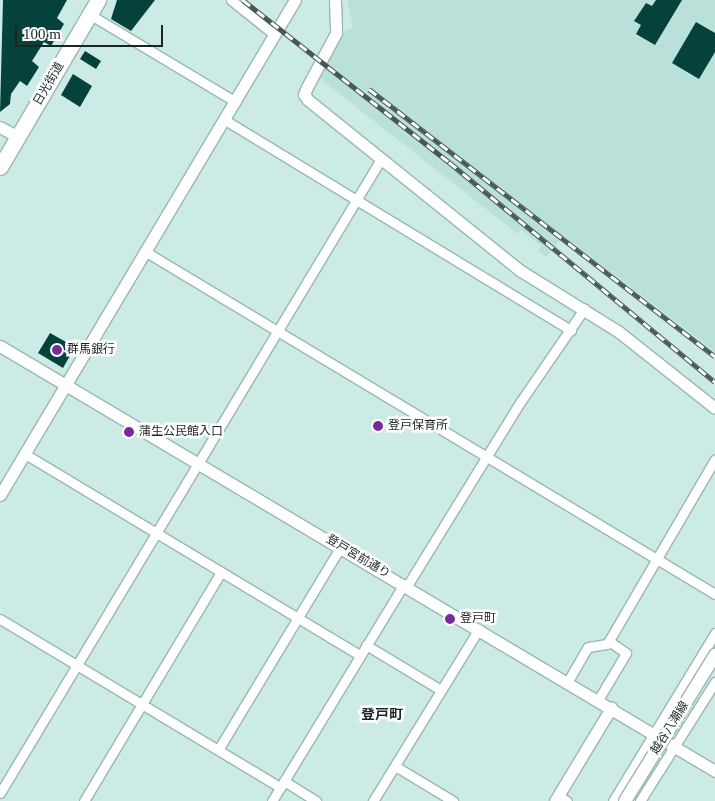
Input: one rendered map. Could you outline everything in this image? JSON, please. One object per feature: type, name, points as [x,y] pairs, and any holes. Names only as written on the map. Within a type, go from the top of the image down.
[{"type":"main road","name":"日光街道","points":[[0,166],[98,0]]},
{"type":"main road","name":"越谷八潮線","points":[[625,801],[715,655]]},
{"type":"street","points":[[231,0],[275,35]]},
{"type":"street","points":[[0,495],[236,102],[295,0]]},
{"type":"street","points":[[335,0],[336,33],[304,94],[520,271],[584,309],[715,408]]},
{"type":"street","points":[[89,14],[236,102]]},
{"type":"street","points":[[225,120],[571,330]]},
{"type":"street","points":[[0,126],[18,137]]},
{"type":"street","points":[[0,793],[381,159]]},
{"type":"street","points":[[146,252],[715,594]]},
{"type":"street","points":[[272,801],[366,645],[406,585],[486,456],[584,309]]},
{"type":"street","name":"登戸宮前通り","points":[[0,346],[200,461],[715,770]]},
{"type":"street","points":[[25,454],[360,655]]},
{"type":"street","points":[[568,681],[588,647],[608,641],[655,558],[715,459]]},
{"type":"street","points":[[218,750],[341,546]]},
{"type":"street","points":[[84,801],[221,572]]},
{"type":"street","points":[[0,619],[218,750],[316,801]]},
{"type":"street","points":[[373,801],[479,629]]},
{"type":"street","points":[[613,801],[715,632]]},
{"type":"street","points":[[598,700],[626,653],[608,641]]},
{"type":"street","points":[[366,645],[441,690]]},
{"type":"street","points":[[640,801],[715,682]]},
{"type":"street","points":[[560,799],[611,708]]},
{"type":"street","points":[[395,766],[454,801]]},
{"type":"street","points":[[0,798],[6,801]]},
{"type":"shaded area","points":[[347,0],[715,0],[715,352],[564,236],[546,257],[538,251],[541,246],[521,230],[518,234],[318,77],[346,30],[353,28]]},
{"type":"building","points":[[3,0],[67,0],[57,18],[64,24],[51,46],[44,42],[32,61],[39,67],[27,86],[20,81],[11,94],[10,104],[0,112]]},
{"type":"building","points":[[117,0],[155,0],[131,31],[111,19]]},
{"type":"building","points":[[656,0],[682,0],[655,45],[636,34],[641,25],[634,21],[646,3],[652,6]]},
{"type":"building","points":[[696,22],[715,33],[715,52],[699,79],[672,63]]},
{"type":"building","points":[[85,51],[101,61],[96,69],[80,59]]},
{"type":"building","points":[[73,74],[92,86],[80,107],[61,95]]},
{"type":"building","name":"群馬銀行","points":[[50,333],[75,347],[63,368],[38,353]]},
{"type":"railway","points":[[243,0],[449,162],[715,382]]},
{"type":"railway","points":[[369,89],[715,356]]},
{"type":"place","name":"群馬銀行","points":[[57,350]]},
{"type":"place","name":"登戸保育所","points":[[378,426]]},
{"type":"place","name":"蒲生公民館入口","points":[[129,432]]},
{"type":"place","name":"登戸町","points":[[450,619]]},
{"type":"district","name":"登戸町","points":[[382,715]]}]
